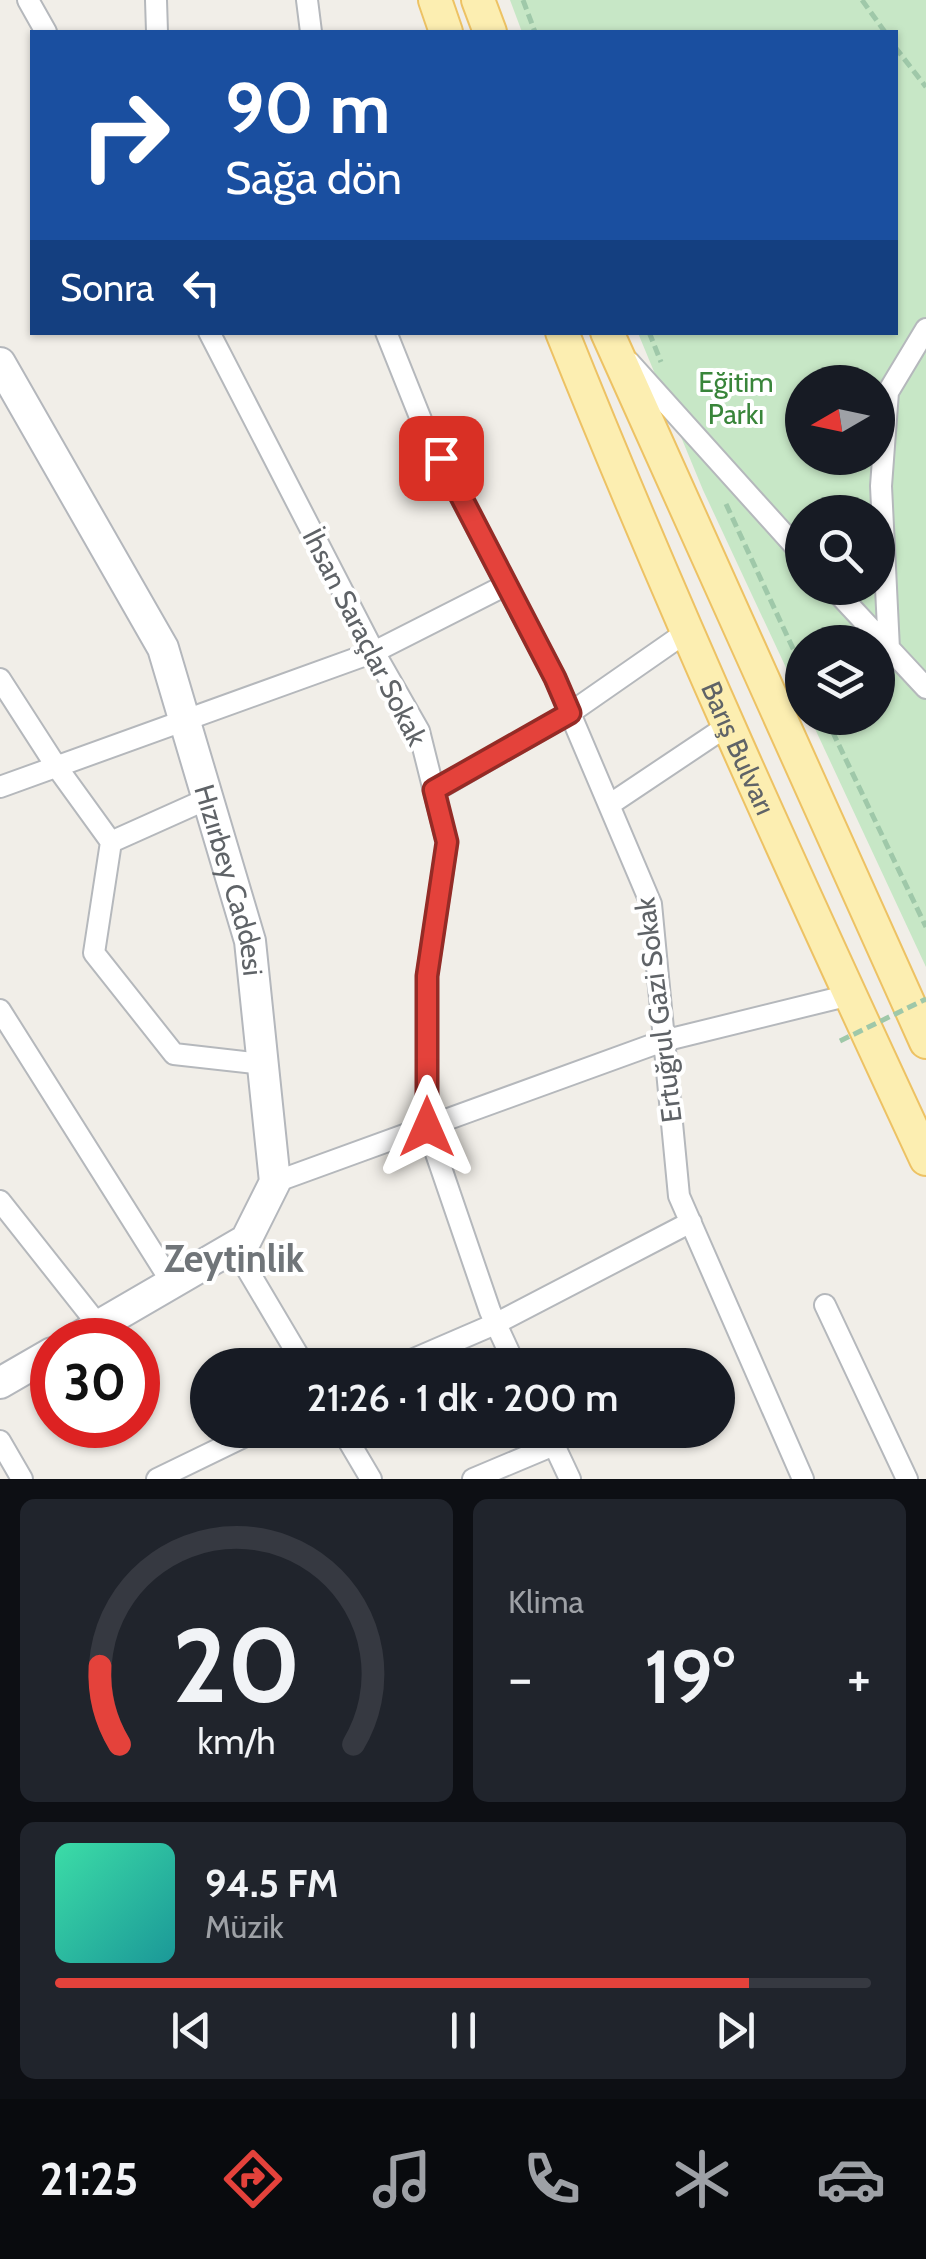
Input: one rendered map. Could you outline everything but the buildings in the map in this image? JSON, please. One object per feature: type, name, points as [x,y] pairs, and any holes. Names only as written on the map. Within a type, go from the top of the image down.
[{"type":"main road","points":[[435,0],[445,30]]},
{"type":"main road","points":[[478,0],[489,30]]},
{"type":"main road","name":"Barış Bulvarı","points":[[563,335],[685,633],[730,724],[926,1160]]},
{"type":"main road","name":"Barış Bulvarı","points":[[610,338],[926,1042]]},
{"type":"main road","name":"Hızırbey Caddesi","points":[[0,363],[163,648],[250,941],[276,1182]]},
{"type":"main road","points":[[112,1318],[246,1240],[276,1182]]},
{"type":"main road","points":[[0,1383],[30,1366]]},
{"type":"street","points":[[28,0],[45,30]]},
{"type":"street","points":[[156,0],[157,30]]},
{"type":"street","points":[[306,0],[311,30]]},
{"type":"street","points":[[888,625],[881,486],[888,392],[926,329]]},
{"type":"street","name":"İhsan Saraçlar Sokak","points":[[210,335],[419,731],[447,842],[427,976],[427,1127],[508,1348]]},
{"type":"street","name":"Ertuğrul Gazi Sokak","points":[[387,335],[424,427],[570,713],[651,904],[679,1196],[803,1479]]},
{"type":"street","points":[[610,338],[785,535]]},
{"type":"street","points":[[0,788],[374,652],[506,585]]},
{"type":"street","points":[[849,605],[867,625]]},
{"type":"street","points":[[434,790],[570,713],[685,633]]},
{"type":"street","points":[[895,655],[926,688]]},
{"type":"street","points":[[0,678],[111,842],[94,953],[174,1054],[263,1064]]},
{"type":"street","points":[[608,805],[730,724]]},
{"type":"street","points":[[111,842],[208,799]]},
{"type":"street","points":[[276,1182],[663,1041],[850,995]]},
{"type":"street","points":[[0,1010],[172,1283]]},
{"type":"street","points":[[0,1201],[77,1318]]},
{"type":"street","points":[[440,1348],[496,1324],[691,1222]]},
{"type":"street","points":[[234,1247],[294,1348]]},
{"type":"street","points":[[825,1305],[907,1479]]},
{"type":"street","points":[[0,1441],[22,1479]]},
{"type":"street","points":[[157,1479],[221,1448]]},
{"type":"street","points":[[353,1448],[371,1479]]},
{"type":"street","points":[[474,1479],[531,1448]]},
{"type":"street","points":[[555,1448],[570,1479]]},
{"type":"path","points":[[523,0],[534,30]]},
{"type":"path","points":[[862,0],[884,30]]},
{"type":"path","points":[[898,51],[926,88]]},
{"type":"path","points":[[834,735],[926,927]]},
{"type":"path","points":[[840,1041],[926,999]]},
{"type":"green space","name":"Eğitim Parkı","points":[[510,0],[926,0],[926,967],[818,735],[895,735],[895,625],[785,625],[785,666],[703,490],[639,335],[898,335],[898,30],[521,30]]},
{"type":"district","name":"Zeytinlik","points":[[234,1258]]},
{"type":"route","points":[[427,1127],[427,976],[447,842],[434,790],[570,713],[441,458]]}]
